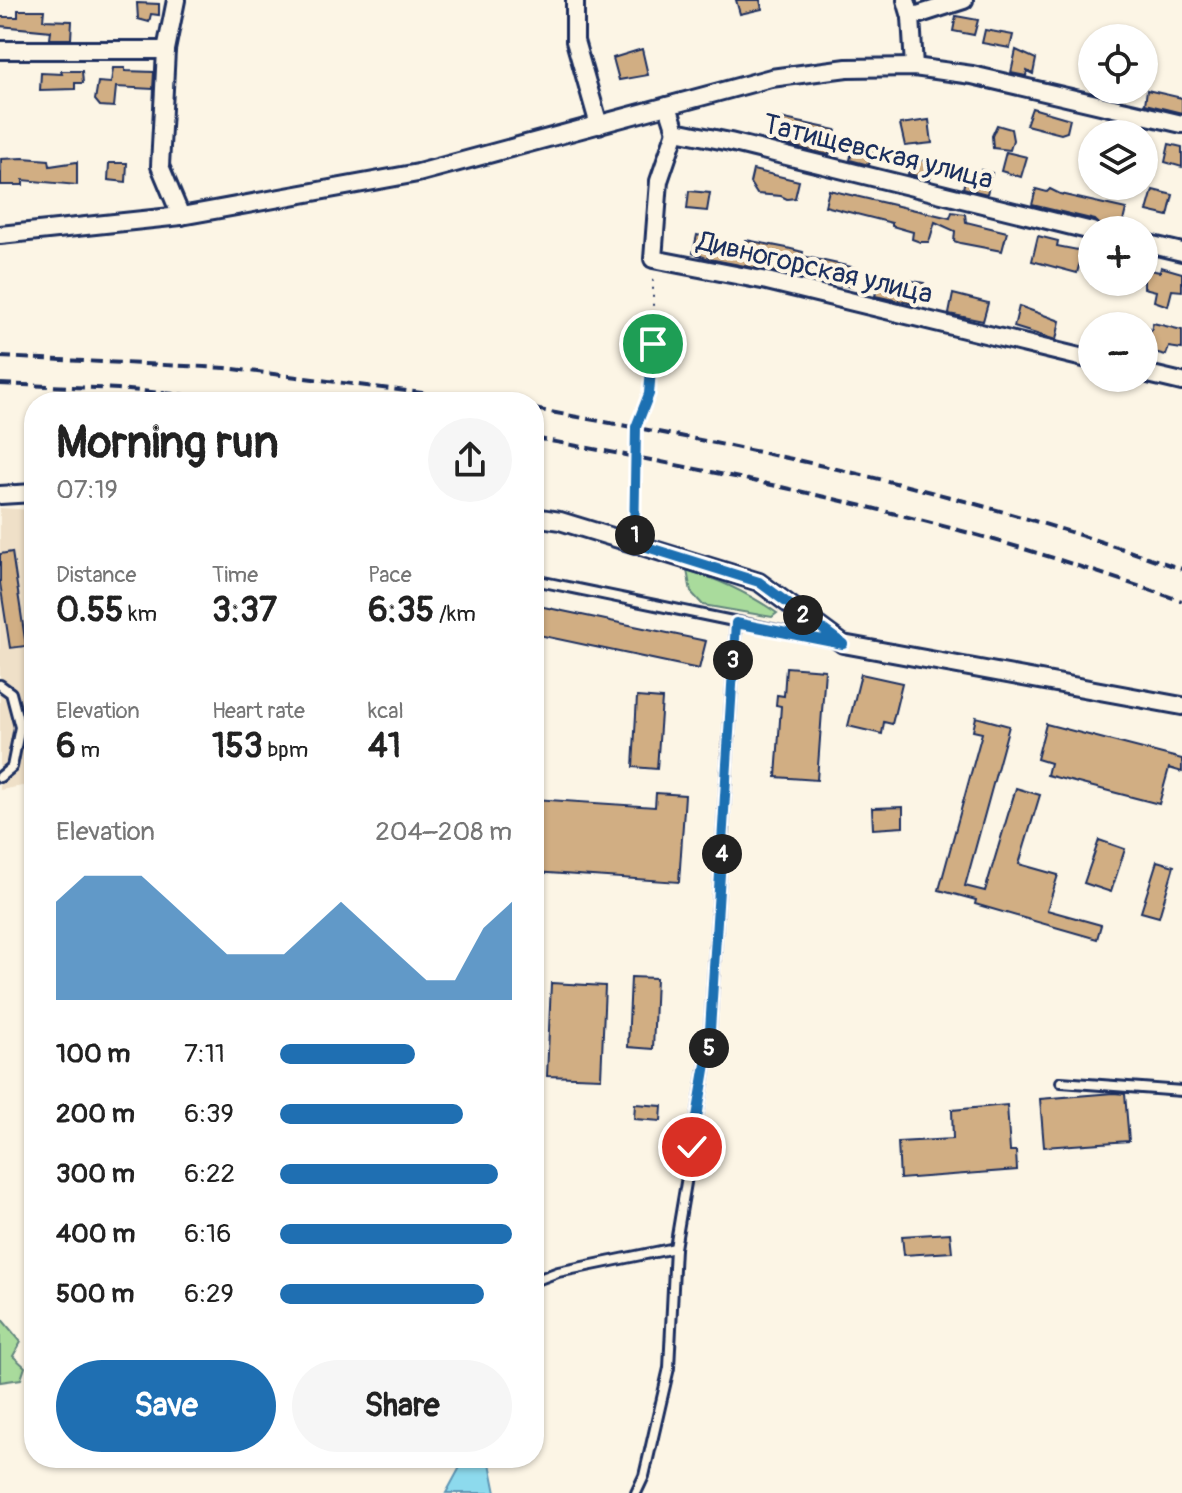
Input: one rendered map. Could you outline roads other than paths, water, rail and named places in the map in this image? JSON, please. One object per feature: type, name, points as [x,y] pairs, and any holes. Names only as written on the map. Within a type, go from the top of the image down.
[{"type":"street","points":[[176,0],[166,50],[160,166],[181,216]]},
{"type":"street","points":[[575,0],[575,41],[599,125]]},
{"type":"street","points":[[906,0],[911,17],[914,67]]},
{"type":"street","points":[[911,17],[964,0]]},
{"type":"street","points":[[0,50],[166,50]]},
{"type":"street","points":[[0,235],[181,216],[418,173],[771,78],[847,68],[914,67],[972,75],[1182,124]]},
{"type":"street","points":[[668,106],[676,131]]},
{"type":"street","name":"Татищевская улица","points":[[676,131],[1078,228]]},
{"type":"street","name":"Дивногорская улица","points":[[676,131],[659,181],[653,259],[767,281],[1078,357]]},
{"type":"street","points":[[1158,246],[1182,252]]},
{"type":"street","points":[[1158,376],[1182,382]]},
{"type":"street","points":[[0,495],[24,494]]},
{"type":"street","points":[[544,519],[759,582],[843,644],[1182,706]]},
{"type":"lane","points":[[544,582],[843,644]]},
{"type":"lane","points":[[636,1493],[644,1476],[669,1368],[675,1248],[709,1046],[736,623]]},
{"type":"lane","points":[[0,685],[11,693],[20,727],[12,767],[0,777]]},
{"type":"lane","points":[[1061,1082],[1182,1091]]},
{"type":"lane","points":[[544,1277],[675,1248]]},
{"type":"water","points":[[460,1468],[491,1468],[496,1493],[446,1493]]},
{"type":"railway","points":[[0,357],[226,368],[414,392]]},
{"type":"railway","points":[[0,384],[151,392]]},
{"type":"railway","points":[[544,411],[702,440],[869,476],[1030,520],[1182,569]]},
{"type":"railway","points":[[544,440],[749,480],[909,517],[1017,547],[1182,601]]}]
